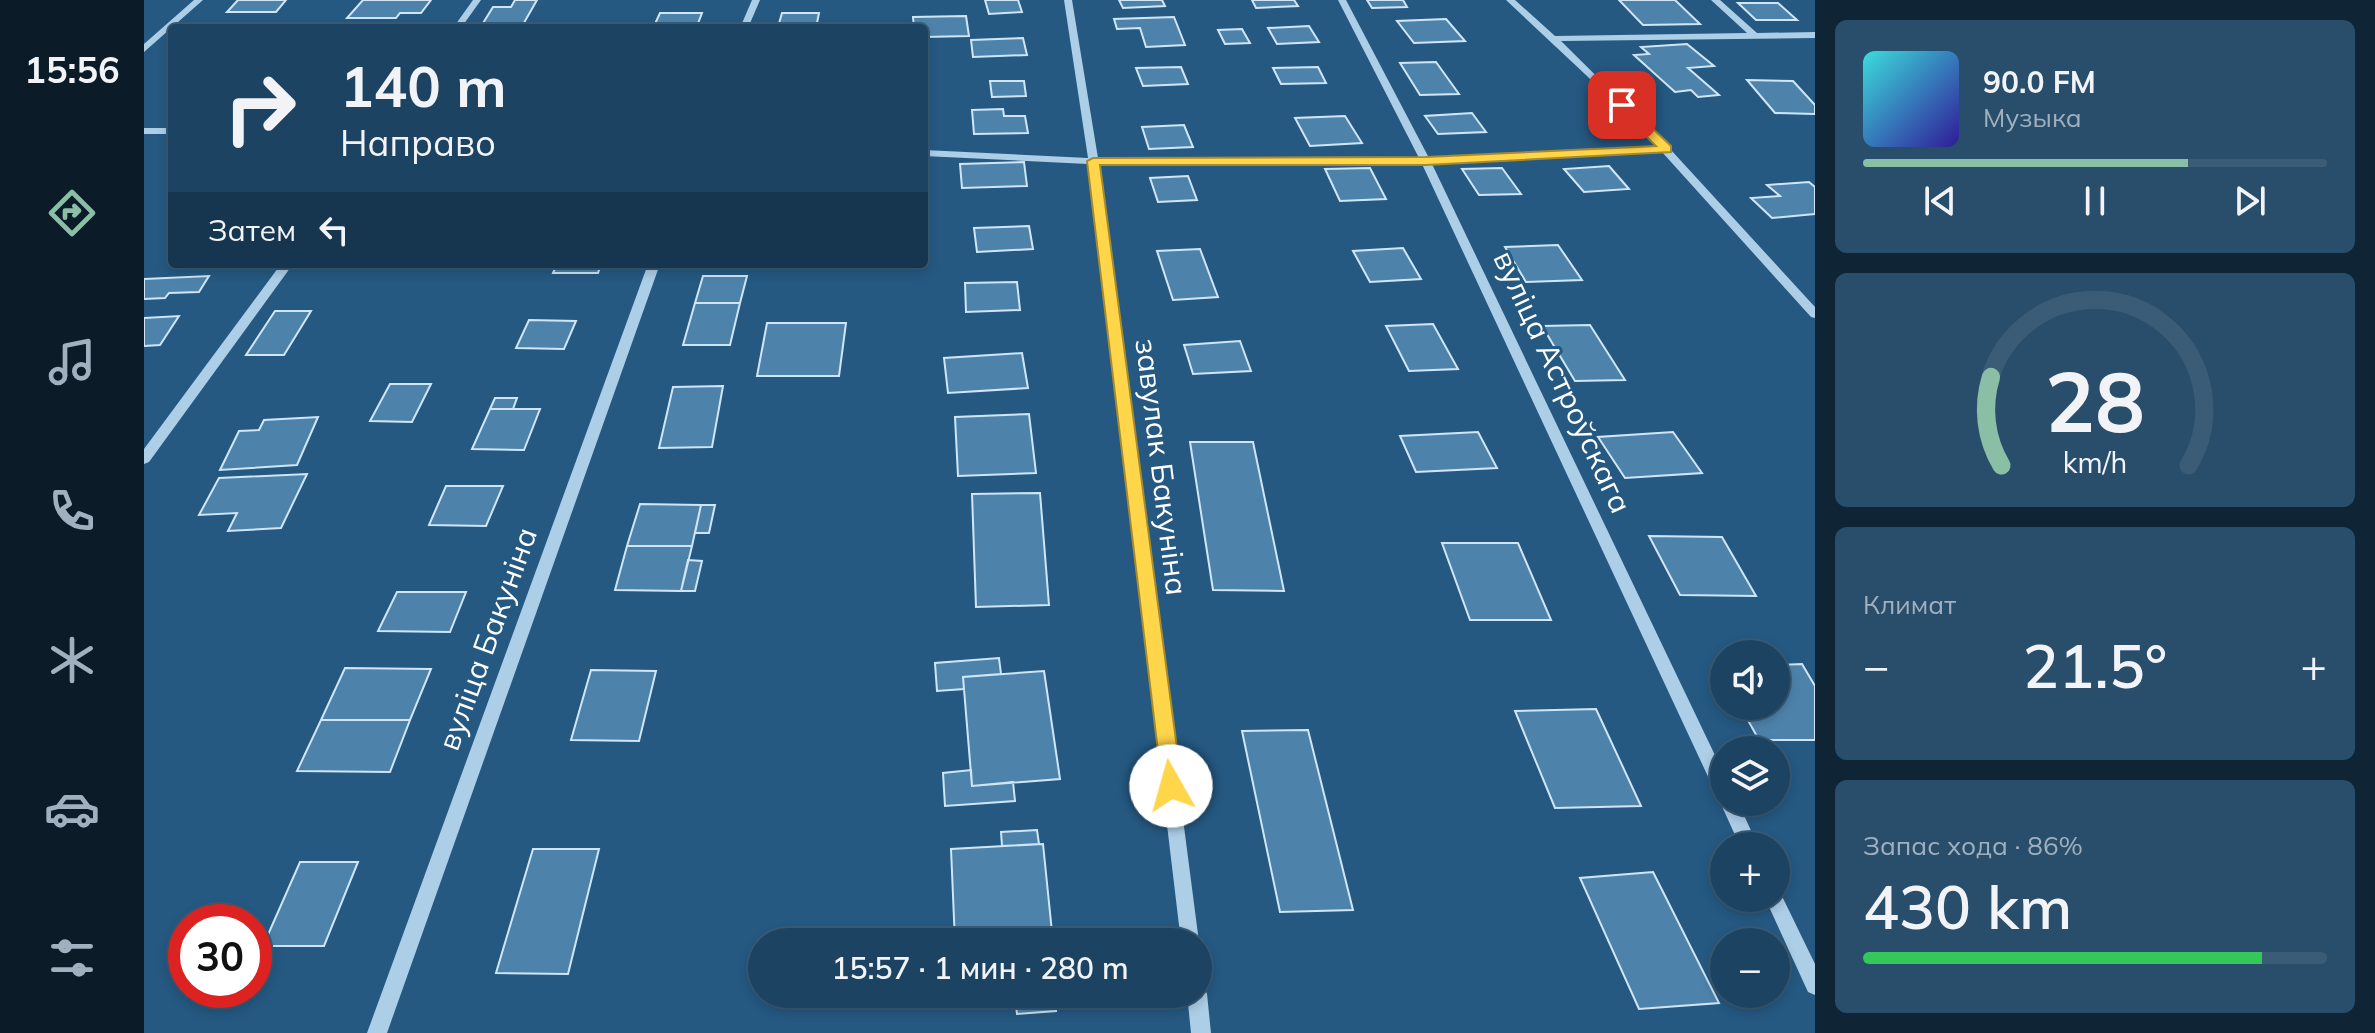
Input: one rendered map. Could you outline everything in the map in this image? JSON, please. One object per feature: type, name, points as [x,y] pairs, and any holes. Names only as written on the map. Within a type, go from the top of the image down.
[{"type":"street","points":[[172,24],[199,0]]},
{"type":"street","points":[[460,24],[477,0]]},
{"type":"street","points":[[746,24],[756,0]]},
{"type":"street","name":"завулак Бакуніна","points":[[1068,0],[1093,161],[1188,928]]},
{"type":"street","name":"вуліца Астроўскага","points":[[1342,0],[1426,161],[1710,762]]},
{"type":"street","points":[[1510,0],[1555,39],[1667,149],[1815,314]]},
{"type":"street","points":[[1715,0],[1755,36]]},
{"type":"street","points":[[144,49],[168,28]]},
{"type":"street","points":[[1555,39],[1815,35]]},
{"type":"street","points":[[144,131],[168,131]]},
{"type":"street","points":[[928,153],[1093,161],[1426,161],[1667,149]]},
{"type":"street","points":[[144,459],[284,268]]},
{"type":"street","name":"вуліца Бакуніна","points":[[377,1033],[653,268]]},
{"type":"street","points":[[1781,912],[1815,985]]},
{"type":"street","points":[[1198,1008],[1201,1033]]},
{"type":"building","points":[[238,0],[286,0],[276,12],[227,12]]},
{"type":"building","points":[[363,0],[431,0],[421,13],[400,13],[396,18],[347,18]]},
{"type":"building","points":[[515,0],[537,0],[523,24],[482,24],[493,7],[511,7]]},
{"type":"building","points":[[985,0],[1018,0],[1022,12],[989,14]]},
{"type":"building","points":[[1119,0],[1162,0],[1165,6],[1123,8]]},
{"type":"building","points":[[1252,0],[1294,0],[1298,6],[1256,8]]},
{"type":"building","points":[[1367,0],[1403,0],[1407,7],[1372,8]]},
{"type":"building","points":[[1619,0],[1675,0],[1700,24],[1643,25]]},
{"type":"building","points":[[1738,3],[1778,3],[1797,20],[1756,20]]},
{"type":"building","points":[[660,13],[702,13],[698,24],[655,24]]},
{"type":"building","points":[[782,13],[819,13],[817,24],[779,24]]},
{"type":"building","points":[[966,16],[969,36],[928,37],[928,24],[914,24],[913,17]]},
{"type":"building","points":[[1174,17],[1185,45],[1146,47],[1140,28],[1117,29],[1114,19]]},
{"type":"building","points":[[1446,19],[1465,41],[1414,43],[1397,21]]},
{"type":"building","points":[[1309,26],[1319,42],[1277,44],[1268,28]]},
{"type":"building","points":[[1242,29],[1250,43],[1225,44],[1218,30]]},
{"type":"building","points":[[1023,38],[1027,55],[973,57],[971,40]]},
{"type":"building","points":[[1687,44],[1714,66],[1688,68],[1719,95],[1698,97],[1691,90],[1675,92],[1634,55],[1649,54],[1641,47]]},
{"type":"building","points":[[1436,62],[1459,94],[1420,95],[1400,63]]},
{"type":"building","points":[[1181,67],[1188,84],[1143,86],[1136,68]]},
{"type":"building","points":[[1318,67],[1326,83],[1281,84],[1273,68]]},
{"type":"building","points":[[1747,80],[1793,81],[1815,105],[1815,114],[1775,113]]},
{"type":"building","points":[[990,81],[1024,81],[1026,96],[992,97]]},
{"type":"building","points":[[1003,109],[1004,116],[1025,116],[1028,133],[974,134],[972,110]]},
{"type":"building","points":[[1472,113],[1486,132],[1438,134],[1425,116]]},
{"type":"building","points":[[1345,116],[1362,143],[1310,146],[1295,118]]},
{"type":"building","points":[[1184,125],[1193,147],[1149,149],[1142,127]]},
{"type":"building","points":[[1024,162],[1027,186],[962,188],[960,164]]},
{"type":"building","points":[[1609,166],[1629,189],[1584,192],[1564,169]]},
{"type":"building","points":[[1370,168],[1386,199],[1340,201],[1325,169]]},
{"type":"building","points":[[1502,168],[1521,194],[1479,195],[1462,169]]},
{"type":"building","points":[[1188,176],[1197,200],[1158,202],[1150,178]]},
{"type":"building","points":[[1809,182],[1815,187],[1815,214],[1772,218],[1751,198],[1780,196],[1767,185]]},
{"type":"building","points":[[1029,226],[1033,249],[977,252],[974,228]]},
{"type":"building","points":[[1558,245],[1582,280],[1526,282],[1505,247]]},
{"type":"building","points":[[1403,248],[1421,279],[1370,282],[1353,251]]},
{"type":"building","points":[[1200,249],[1218,297],[1173,300],[1157,251]]},
{"type":"building","points":[[555,268],[600,268],[598,273],[553,273]]},
{"type":"building","points":[[209,276],[199,292],[169,293],[165,298],[144,299],[144,279]]},
{"type":"building","points":[[703,276],[747,276],[740,303],[695,303]]},
{"type":"building","points":[[1017,282],[1020,310],[966,312],[965,283]]},
{"type":"building","points":[[695,303],[740,303],[730,345],[683,345]]},
{"type":"building","points":[[275,311],[311,311],[284,355],[246,355]]},
{"type":"building","points":[[179,316],[160,345],[144,346],[144,318]]},
{"type":"building","points":[[529,320],[576,321],[564,349],[516,348]]},
{"type":"building","points":[[767,323],[846,323],[839,376],[757,376]]},
{"type":"building","points":[[1433,324],[1458,369],[1409,371],[1386,326]]},
{"type":"building","points":[[1590,325],[1625,380],[1575,381],[1542,326]]},
{"type":"building","points":[[1240,341],[1251,371],[1193,374],[1184,345]]},
{"type":"building","points":[[1022,353],[1028,388],[948,393],[944,358]]},
{"type":"building","points":[[390,384],[431,384],[412,422],[370,421]]},
{"type":"building","points":[[723,386],[712,447],[659,448],[673,387]]},
{"type":"building","points":[[495,398],[517,398],[513,409],[490,409]]},
{"type":"building","points":[[490,409],[540,409],[524,450],[472,449]]},
{"type":"building","points":[[1029,414],[1036,473],[958,476],[955,417]]},
{"type":"building","points":[[318,417],[297,465],[220,470],[239,431],[259,430],[264,420]]},
{"type":"building","points":[[1478,432],[1497,468],[1416,472],[1400,436]]},
{"type":"building","points":[[1673,432],[1702,473],[1625,478],[1598,437]]},
{"type":"building","points":[[1190,442],[1253,442],[1284,591],[1213,590]]},
{"type":"building","points":[[307,474],[281,528],[228,531],[237,513],[199,515],[219,478]]},
{"type":"building","points":[[446,486],[503,486],[486,526],[429,525]]},
{"type":"building","points":[[1040,493],[1049,605],[976,607],[972,494]]},
{"type":"building","points":[[640,504],[701,505],[692,546],[627,546]]},
{"type":"building","points":[[701,505],[715,505],[709,533],[695,533]]},
{"type":"building","points":[[1649,536],[1722,537],[1756,596],[1680,595]]},
{"type":"building","points":[[1442,543],[1518,543],[1551,620],[1470,620]]},
{"type":"building","points":[[627,546],[692,546],[681,591],[615,590]]},
{"type":"building","points":[[688,560],[702,561],[695,591],[681,591]]},
{"type":"building","points":[[397,592],[466,592],[450,632],[378,631]]},
{"type":"building","points":[[999,658],[1001,674],[963,677],[964,689],[937,691],[935,663]]},
{"type":"building","points":[[1790,664],[1802,664],[1815,686],[1815,740],[1757,736],[1748,720],[1790,720]]},
{"type":"building","points":[[345,668],[431,669],[410,720],[321,720]]},
{"type":"building","points":[[591,670],[656,671],[639,741],[571,740]]},
{"type":"building","points":[[1044,671],[1060,779],[972,786],[963,677]]},
{"type":"building","points":[[1596,709],[1641,806],[1555,808],[1515,711]]},
{"type":"building","points":[[321,720],[410,720],[390,772],[297,771]]},
{"type":"building","points":[[1308,730],[1353,910],[1280,912],[1242,731]]},
{"type":"building","points":[[971,770],[972,786],[1013,782],[1015,801],[945,806],[943,773]]},
{"type":"building","points":[[1037,830],[1039,844],[1002,846],[1001,832]]},
{"type":"building","points":[[1043,844],[1052,928],[954,928],[951,849]]},
{"type":"building","points":[[533,849],[599,849],[568,974],[496,973]]},
{"type":"building","points":[[300,862],[358,862],[324,946],[272,946],[272,926]]},
{"type":"building","points":[[1653,872],[1710,985],[1710,1004],[1639,1009],[1580,878]]},
{"type":"building","points":[[1016,1008],[1056,1008],[1056,1011],[1017,1014]]},
{"type":"route","points":[[1171,786],[1093,161],[1426,161],[1667,149],[1622,105]]}]
